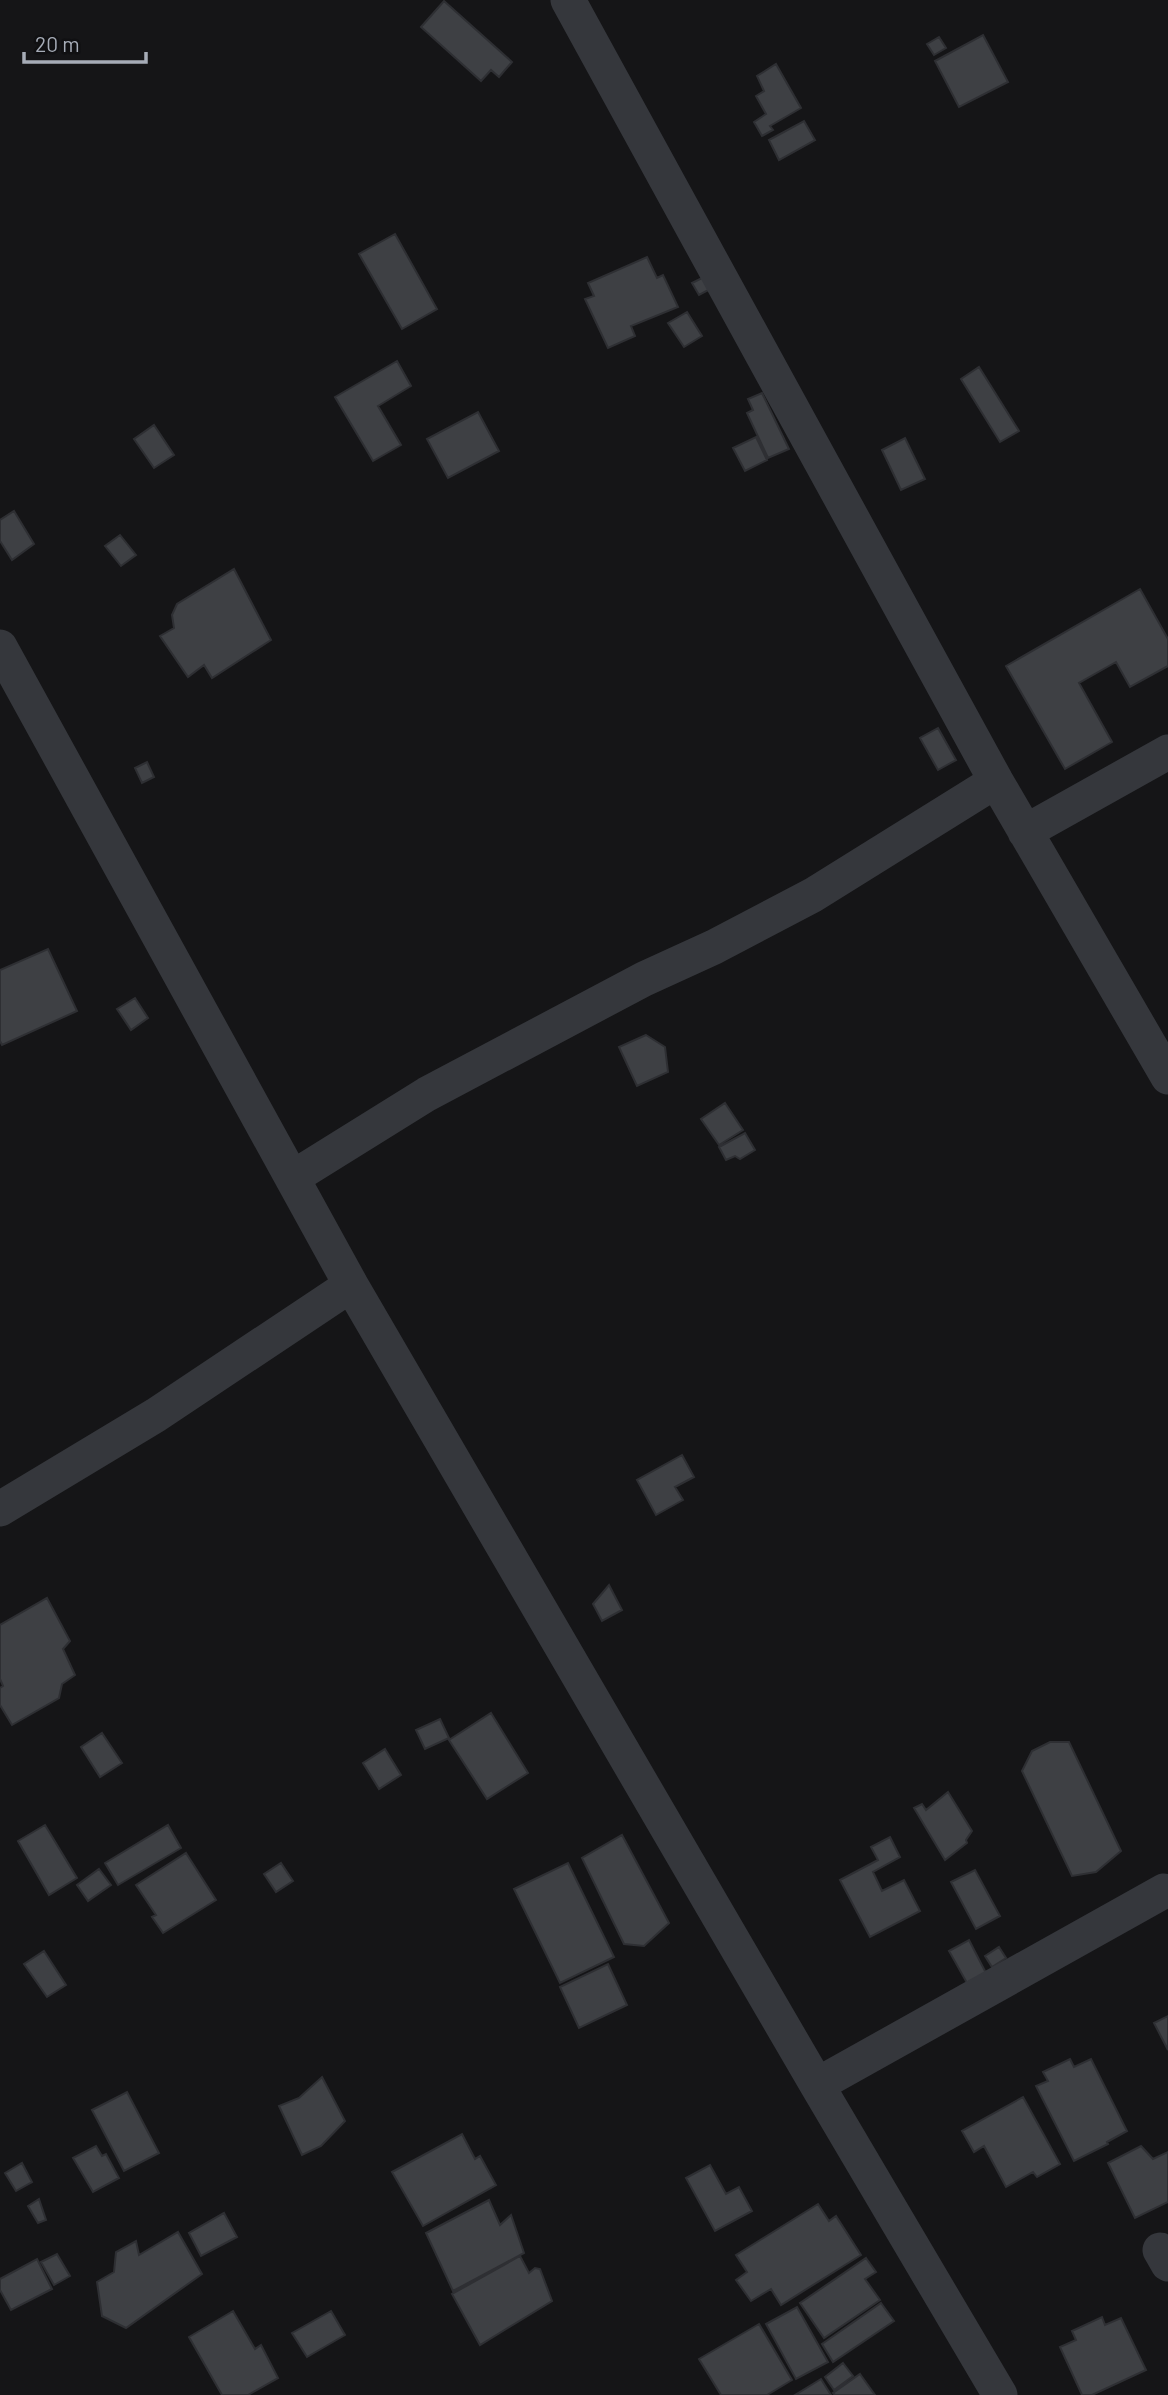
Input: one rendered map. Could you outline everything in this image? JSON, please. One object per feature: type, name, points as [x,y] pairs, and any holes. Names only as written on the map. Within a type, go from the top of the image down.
[{"type":"street","points":[[568,0],[996,781],[1168,1077]]},
{"type":"street","points":[[0,647],[351,1285],[1000,2395]]},
{"type":"street","points":[[1025,832],[1168,752]]},
{"type":"street","points":[[292,1178],[427,1094],[644,979],[714,947],[813,895],[996,781]]},
{"type":"street","points":[[0,1509],[156,1415],[351,1285]]},
{"type":"street","points":[[817,2085],[1164,1891]]},
{"type":"building","points":[[444,1],[512,62],[499,77],[491,70],[481,81],[421,27]]},
{"type":"building","points":[[983,35],[1008,82],[959,107],[935,61]]},
{"type":"building","points":[[939,37],[946,48],[934,55],[927,44]]},
{"type":"building","points":[[776,64],[801,108],[770,126],[773,130],[762,136],[754,122],[766,114],[756,96],[764,91],[757,76]]},
{"type":"building","points":[[804,121],[815,140],[779,160],[769,140]]},
{"type":"building","points":[[395,234],[437,309],[402,329],[359,254]]},
{"type":"building","points":[[647,257],[657,278],[663,275],[678,307],[631,326],[635,336],[608,348],[585,299],[594,296],[588,283]]},
{"type":"building","points":[[712,273],[718,285],[699,295],[692,283]]},
{"type":"building","points":[[687,312],[702,336],[684,347],[668,323]]},
{"type":"building","points":[[397,361],[411,386],[378,406],[401,445],[373,461],[335,397]]},
{"type":"building","points":[[979,367],[1019,431],[1000,442],[961,379]]},
{"type":"building","points":[[762,393],[789,449],[768,458],[747,413],[753,410],[748,399]]},
{"type":"building","points":[[478,412],[499,451],[448,478],[427,439]]},
{"type":"building","points":[[154,425],[174,455],[154,468],[134,439]]},
{"type":"building","points":[[756,437],[767,460],[745,471],[733,448]]},
{"type":"building","points":[[905,438],[925,479],[901,490],[882,450]]},
{"type":"building","points":[[14,511],[34,544],[12,560],[0,541],[0,520]]},
{"type":"building","points":[[120,535],[136,555],[121,566],[105,546]]},
{"type":"building","points":[[234,569],[271,640],[212,678],[204,665],[188,677],[160,636],[174,628],[172,615],[177,604]]},
{"type":"building","points":[[1140,589],[1168,639],[1168,666],[1130,687],[1116,662],[1079,683],[1112,742],[1065,769],[1006,666]]},
{"type":"building","points":[[938,728],[956,760],[938,770],[920,738]]},
{"type":"building","points":[[147,762],[154,777],[142,783],[135,768]]},
{"type":"building","points":[[48,949],[77,1011],[2,1045],[0,970]]},
{"type":"building","points":[[135,998],[148,1018],[131,1030],[117,1009]]},
{"type":"building","points":[[646,1035],[665,1047],[668,1072],[637,1086],[619,1047]]},
{"type":"building","points":[[725,1103],[743,1130],[719,1145],[701,1119]]},
{"type":"building","points":[[745,1133],[755,1150],[740,1159],[735,1156],[726,1160],[719,1147]]},
{"type":"building","points":[[682,1455],[694,1477],[675,1487],[683,1500],[656,1515],[637,1480]]},
{"type":"building","points":[[609,1585],[622,1610],[602,1621],[593,1604]]},
{"type":"building","points":[[47,1598],[70,1641],[63,1649],[75,1675],[62,1684],[59,1698],[12,1725],[0,1705],[0,1688],[3,1686],[0,1679],[0,1625]]},
{"type":"building","points":[[491,1713],[528,1773],[487,1799],[449,1740]]},
{"type":"building","points":[[440,1719],[449,1738],[425,1749],[416,1730]]},
{"type":"building","points":[[102,1733],[122,1763],[100,1777],[81,1747]]},
{"type":"building","points":[[1050,1742],[1069,1742],[1121,1851],[1096,1872],[1072,1876],[1022,1771],[1032,1751]]},
{"type":"building","points":[[385,1749],[401,1775],[379,1789],[363,1763]]},
{"type":"building","points":[[948,1792],[972,1831],[967,1843],[945,1860],[914,1808],[922,1804],[926,1810]]},
{"type":"building","points":[[45,1825],[77,1878],[49,1895],[18,1841]]},
{"type":"building","points":[[168,1825],[181,1848],[118,1885],[105,1863]]},
{"type":"building","points":[[622,1835],[669,1923],[644,1946],[624,1944],[582,1858]]},
{"type":"building","points":[[890,1837],[900,1857],[873,1872],[882,1891],[904,1880],[920,1911],[870,1937],[840,1880],[878,1860],[871,1847]]},
{"type":"building","points":[[186,1853],[216,1900],[163,1933],[152,1917],[156,1915],[136,1885]]},
{"type":"building","points":[[281,1863],[293,1881],[276,1892],[264,1874]]},
{"type":"building","points":[[568,1863],[614,1957],[560,1983],[514,1889]]},
{"type":"building","points":[[99,1869],[111,1885],[88,1901],[77,1885]]},
{"type":"building","points":[[975,1870],[1000,1916],[976,1929],[951,1882]]},
{"type":"building","points":[[969,1940],[986,1973],[967,1983],[949,1951]]},
{"type":"building","points":[[999,1947],[1006,1958],[992,1967],[985,1956]]},
{"type":"building","points":[[44,1951],[66,1985],[47,1997],[24,1964]]},
{"type":"building","points":[[608,1964],[627,2005],[579,2028],[560,1987]]},
{"type":"building","points":[[1168,2016],[1168,2050],[1154,2023]]},
{"type":"building","points":[[1070,2059],[1074,2067],[1091,2059],[1127,2131],[1074,2161],[1036,2086],[1048,2081],[1043,2072]]},
{"type":"building","points":[[322,2077],[345,2121],[321,2146],[302,2155],[279,2106],[299,2098]]},
{"type":"building","points":[[127,2092],[159,2153],[124,2171],[92,2110]]},
{"type":"building","points":[[1023,2097],[1060,2164],[1037,2177],[1033,2172],[1006,2187],[984,2146],[974,2152],[962,2131]]},
{"type":"building","points":[[462,2134],[475,2159],[480,2156],[496,2185],[423,2226],[392,2172]]},
{"type":"building","points":[[96,2146],[102,2156],[106,2154],[119,2178],[93,2192],[73,2158]]},
{"type":"building","points":[[1141,2146],[1153,2159],[1168,2152],[1168,2202],[1135,2218],[1108,2163]]},
{"type":"building","points":[[22,2163],[32,2182],[16,2191],[5,2173]]},
{"type":"building","points":[[710,2165],[726,2194],[739,2187],[752,2211],[715,2231],[686,2178]]},
{"type":"building","points":[[39,2199],[46,2220],[38,2223],[28,2206]]},
{"type":"building","points":[[489,2200],[500,2225],[511,2215],[524,2253],[453,2291],[426,2233]]},
{"type":"building","points":[[818,2204],[829,2221],[836,2216],[861,2255],[781,2305],[771,2289],[751,2301],[736,2280],[747,2272],[736,2255]]},
{"type":"building","points":[[224,2213],[237,2237],[201,2256],[189,2233]]},
{"type":"building","points":[[178,2232],[202,2274],[126,2328],[102,2316],[97,2282],[114,2272],[116,2252],[136,2241],[139,2255]]},
{"type":"building","points":[[57,2254],[70,2276],[54,2285],[41,2262]]},
{"type":"building","points":[[520,2256],[529,2273],[535,2268],[540,2269],[552,2301],[480,2345],[452,2294]]},
{"type":"building","points":[[866,2258],[876,2272],[865,2279],[880,2300],[824,2338],[800,2303]]},
{"type":"building","points":[[37,2259],[52,2289],[11,2310],[0,2290],[0,2279]]},
{"type":"building","points":[[881,2303],[894,2321],[833,2362],[822,2344]]},
{"type":"building","points":[[797,2307],[828,2362],[796,2379],[766,2324]]},
{"type":"building","points":[[233,2311],[255,2349],[261,2345],[278,2378],[248,2395],[222,2395],[189,2337]]},
{"type":"building","points":[[331,2311],[345,2335],[307,2357],[292,2333]]},
{"type":"building","points":[[1102,2317],[1105,2325],[1121,2318],[1146,2370],[1092,2395],[1082,2395],[1060,2347],[1076,2340],[1072,2331]]},
{"type":"building","points":[[759,2324],[792,2380],[767,2395],[721,2395],[699,2359]]},
{"type":"building","points":[[843,2363],[853,2376],[834,2390],[825,2377]]},
{"type":"building","points":[[860,2374],[875,2395],[833,2393]]},
{"type":"building","points":[[821,2379],[831,2395],[795,2395]]}]
